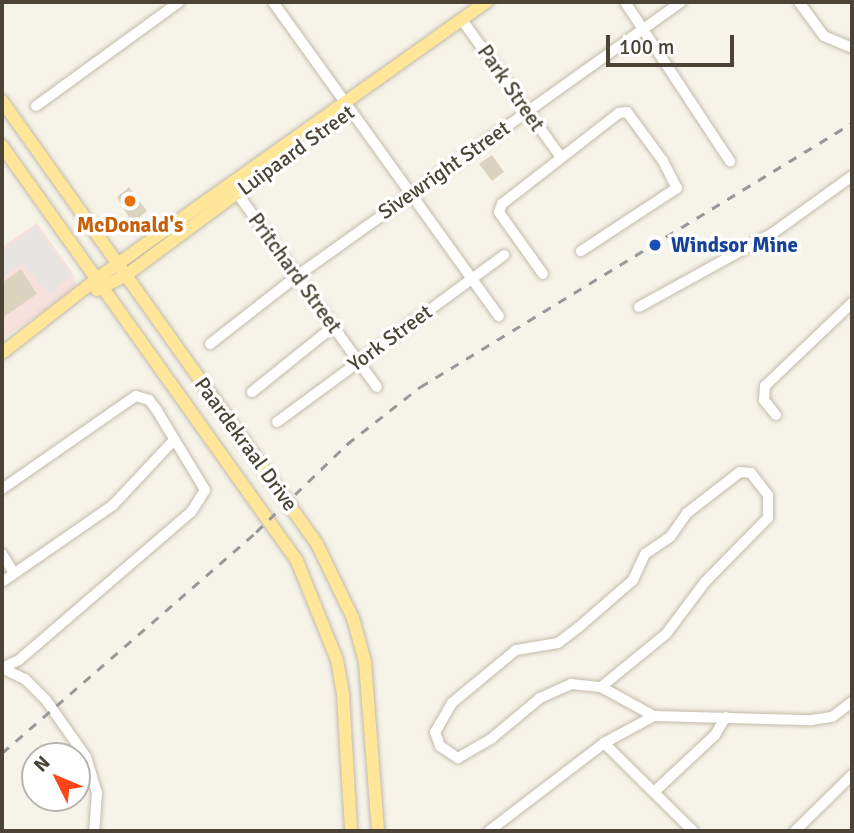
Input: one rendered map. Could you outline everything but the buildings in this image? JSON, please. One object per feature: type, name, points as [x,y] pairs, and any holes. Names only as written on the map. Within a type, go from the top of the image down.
[{"type":"main road","name":"Luipaard Street","points":[[464,23],[487,2]]},
{"type":"main road","name":"Luipaard Street","points":[[2,353],[464,23],[500,2]]},
{"type":"main road","name":"Paardekraal Drive","points":[[2,101],[317,544],[353,618],[368,688],[378,831]]},
{"type":"main road","name":"Luipaard Street","points":[[121,270],[236,193],[350,105]]},
{"type":"main road","name":"Paardekraal Drive","points":[[2,146],[297,561],[337,660],[343,695],[351,831]]},
{"type":"street","points":[[36,106],[180,2]]},
{"type":"street","points":[[272,2],[350,105],[499,316]]},
{"type":"street","points":[[625,2],[730,161]]},
{"type":"street","name":"Sivewright Street","points":[[210,344],[297,276],[411,193],[681,2]]},
{"type":"street","points":[[799,2],[824,36],[839,45],[852,48]]},
{"type":"street","name":"Park Street","points":[[464,23],[560,156]]},
{"type":"street","points":[[543,274],[499,212],[513,191],[619,113],[627,113],[677,182],[674,194],[581,251]]},
{"type":"street","points":[[639,307],[783,227],[852,176]]},
{"type":"street","name":"Pritchard Street","points":[[236,193],[377,387]]},
{"type":"street","name":"York Street","points":[[277,422],[504,255]]},
{"type":"street","points":[[776,415],[764,400],[765,386],[852,303]]},
{"type":"street","points":[[252,391],[334,327]]},
{"type":"street","points":[[2,489],[136,396],[149,400],[173,441],[203,483],[200,502],[19,660],[2,668]]},
{"type":"street","points":[[2,582],[123,497],[173,441]]},
{"type":"street","points":[[601,687],[666,634],[705,582],[768,518],[768,495],[756,476],[740,472],[687,513],[670,537],[645,554],[633,580],[558,643],[516,650],[452,703],[435,732],[440,746],[458,758],[471,754],[559,687],[601,687],[653,716],[818,720],[838,713],[852,702]]},
{"type":"street","points":[[2,554],[14,573]]},
{"type":"street","points":[[2,668],[25,679],[46,700],[86,757],[97,792],[94,831]]},
{"type":"street","points":[[489,831],[604,743],[653,716]]},
{"type":"street","points":[[654,792],[715,735],[726,717]]},
{"type":"street","points":[[604,743],[693,831]]},
{"type":"street","points":[[795,831],[852,775]]},
{"type":"shaded area","points":[[37,223],[74,275],[76,289],[2,339],[2,247]]},
{"type":"shaded area","points":[[36,226],[70,275],[51,295],[22,263],[2,278],[2,252]]},
{"type":"railway","points":[[2,753],[256,532],[347,444],[420,387],[852,123]]},
{"type":"place","name":"McDonald's","points":[[130,201]]},
{"type":"place","name":"Windsor Mine","points":[[655,245]]}]
